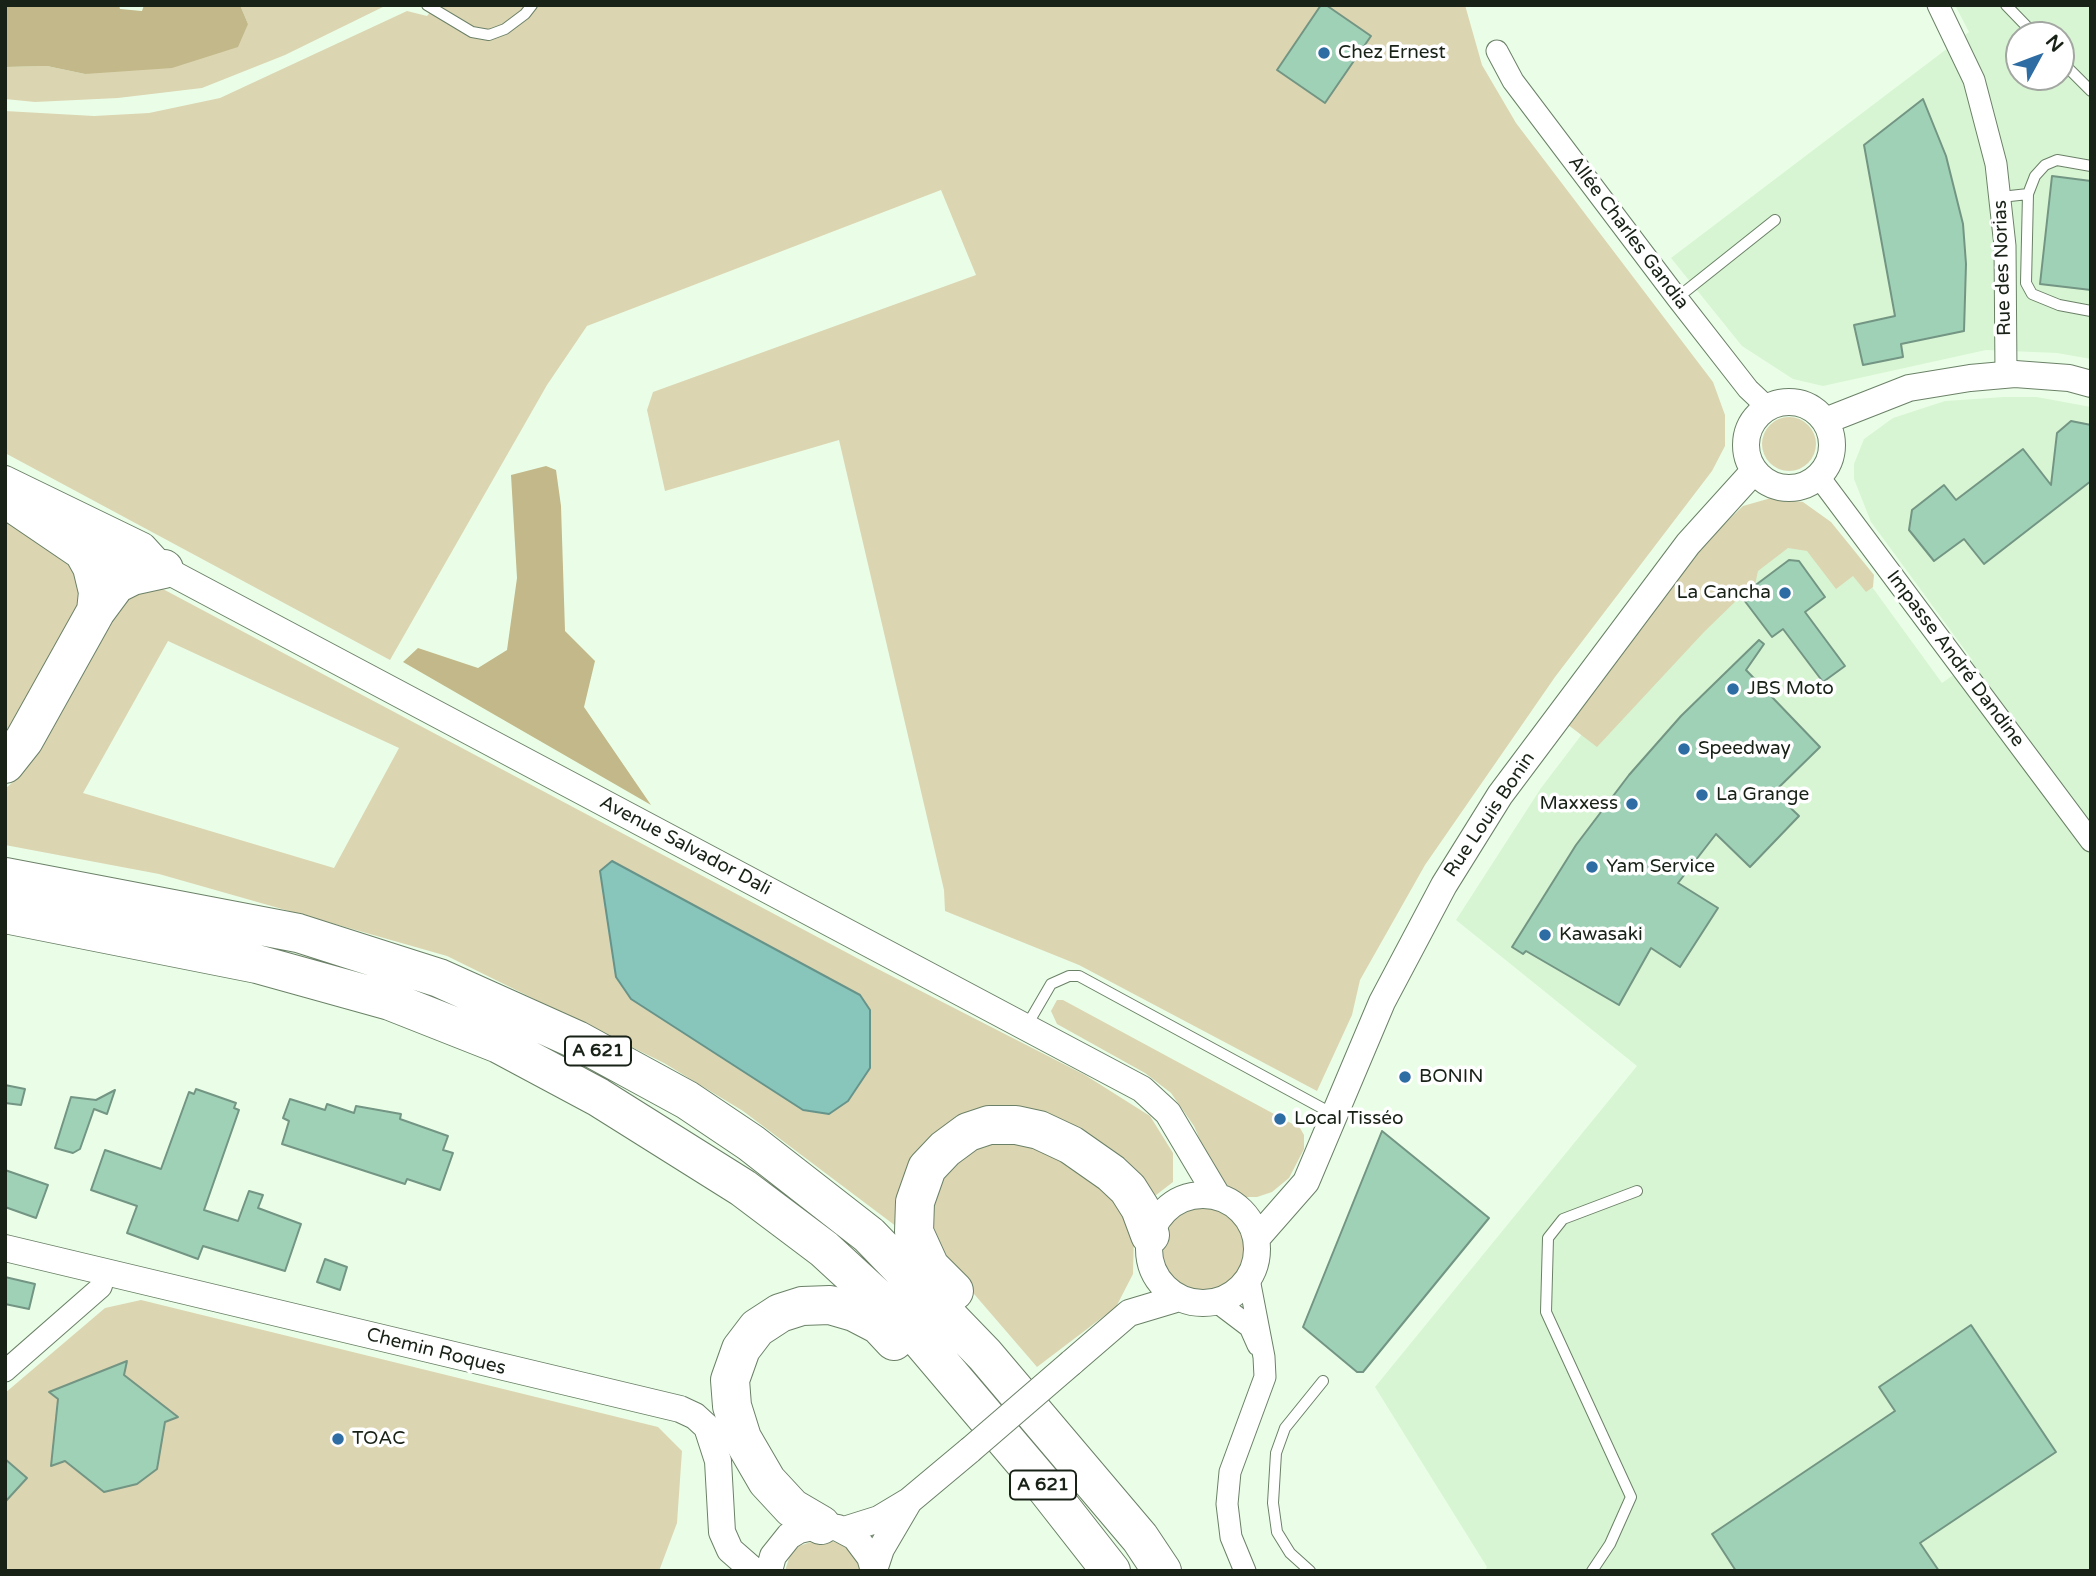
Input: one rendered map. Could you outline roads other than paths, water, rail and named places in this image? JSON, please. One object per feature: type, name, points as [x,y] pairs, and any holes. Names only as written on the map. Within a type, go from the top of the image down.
[{"type":"highway","points":[[7,494],[83,551],[92,567],[98,592],[96,611]]},
{"type":"highway","points":[[5,764],[23,740],[96,611],[116,584],[132,576],[164,569]]},
{"type":"highway","name":"A 621","points":[[5,877],[298,933],[426,974],[577,1040],[687,1100],[761,1150],[869,1235],[985,1354],[1140,1538],[1162,1571]]},
{"type":"highway","name":"A 621","points":[[5,914],[257,964],[390,1001],[499,1044],[598,1097],[743,1188],[824,1249],[913,1331],[1111,1571]]},
{"type":"highway","points":[[1140,1538],[1130,1489],[982,1320],[930,1267],[914,1232],[915,1202],[927,1168],[944,1149],[968,1132],[989,1125],[1016,1125],[1039,1130],[1071,1145],[1111,1173],[1128,1189],[1140,1208],[1151,1252]]},
{"type":"highway","points":[[833,1527],[792,1508],[767,1481],[742,1438],[732,1406],[730,1380],[741,1349],[757,1328],[780,1313],[802,1306],[831,1305],[854,1312],[878,1325],[940,1388],[972,1401]]},
{"type":"street","name":"Rue des Norias","points":[[1938,5],[1974,80],[1986,122],[2001,197],[2006,246],[2006,374]]},
{"type":"street","name":"Allée Charles Gandia","points":[[1497,51],[1513,81],[1677,298],[1748,389],[1768,407]]},
{"type":"street","points":[[1825,421],[1909,387],[2006,374],[2069,378],[2091,384]]},
{"type":"street","points":[[1783,402],[1798,403],[1815,410],[1825,421],[1831,435],[1832,450],[1828,465],[1819,477],[1803,486],[1788,489],[1765,481],[1754,471],[1746,449],[1747,434],[1756,417],[1768,407],[1783,402]]},
{"type":"street","name":"Rue Louis Bonin","points":[[1256,1239],[1306,1182],[1382,1002],[1444,885],[1500,795],[1688,544],[1754,471]]},
{"type":"street","name":"Impasse André Dandine","points":[[1819,477],[2091,841]]},
{"type":"street","name":"Avenue Salvador Dali","points":[[7,494],[135,564],[164,569],[1142,1089],[1168,1113],[1186,1144],[1229,1204]]},
{"type":"street","name":"Avenue Salvador Dali","points":[[1182,1199],[1189,1167],[1186,1144]]},
{"type":"street","points":[[1129,1313],[1163,1212],[1182,1199],[1205,1195],[1229,1204],[1251,1224],[1256,1239],[1255,1267],[1249,1279],[1235,1293],[1217,1302],[1198,1304],[1180,1298],[1162,1286],[1151,1252]]},
{"type":"street","points":[[1229,1204],[1291,1198]]},
{"type":"street","name":"Chemin Roques","points":[[5,1248],[680,1409],[695,1416],[706,1427],[714,1443],[718,1461],[722,1532]]},
{"type":"street","points":[[5,1371],[101,1287],[106,1272]]},
{"type":"street","points":[[1245,1571],[1231,1537],[1227,1504],[1230,1472],[1265,1377],[1264,1357],[1249,1279]]},
{"type":"street","points":[[769,1571],[781,1544],[799,1530],[879,1518],[909,1501],[1129,1313],[1180,1298]]},
{"type":"street","points":[[1217,1302],[1250,1327],[1264,1357]]},
{"type":"street","points":[[874,1570],[881,1549],[909,1501]]},
{"type":"street","points":[[833,1527],[864,1546],[874,1570]]},
{"type":"street","points":[[722,1532],[742,1545],[759,1547],[781,1544]]},
{"type":"street","points":[[722,1532],[730,1550],[754,1571]]},
{"type":"lane","points":[[427,5],[472,32],[489,35],[505,29],[525,14],[531,5]]},
{"type":"lane","points":[[2006,5],[2021,21]]},
{"type":"lane","points":[[2075,75],[2091,91]]},
{"type":"lane","points":[[2091,166],[2057,160],[2045,165],[2035,176],[2028,194],[2026,283],[2032,294],[2059,305],[2091,311]]},
{"type":"lane","points":[[2001,197],[2028,194]]},
{"type":"lane","points":[[1677,298],[1775,220]]},
{"type":"lane","points":[[1026,1027],[1051,984],[1069,976],[1079,976],[1335,1115]]},
{"type":"lane","points":[[1592,1571],[1610,1544],[1631,1497],[1546,1312],[1548,1238],[1563,1219],[1637,1191]]},
{"type":"lane","points":[[1310,1571],[1290,1553],[1277,1532],[1273,1503],[1276,1453],[1285,1428],[1323,1381]]},
{"type":"water","points":[[612,861],[860,995],[870,1010],[870,1068],[848,1101],[829,1114],[803,1110],[631,999],[616,977],[600,871]]},
{"type":"place","name":"Chez Ernest","points":[[1324,53]]},
{"type":"place","name":"La Cancha","points":[[1785,593]]},
{"type":"place","name":"JBS Moto","points":[[1733,689]]},
{"type":"place","name":"Speedway","points":[[1684,749]]},
{"type":"place","name":"La Grange","points":[[1702,795]]},
{"type":"place","name":"Maxxess","points":[[1632,804]]},
{"type":"place","name":"Yam Service","points":[[1592,867]]},
{"type":"place","name":"Kawasaki","points":[[1545,935]]},
{"type":"place","name":"BONIN","points":[[1405,1077]]},
{"type":"place","name":"Local Tisséo","points":[[1280,1119]]},
{"type":"place","name":"TOAC","points":[[338,1439]]}]
